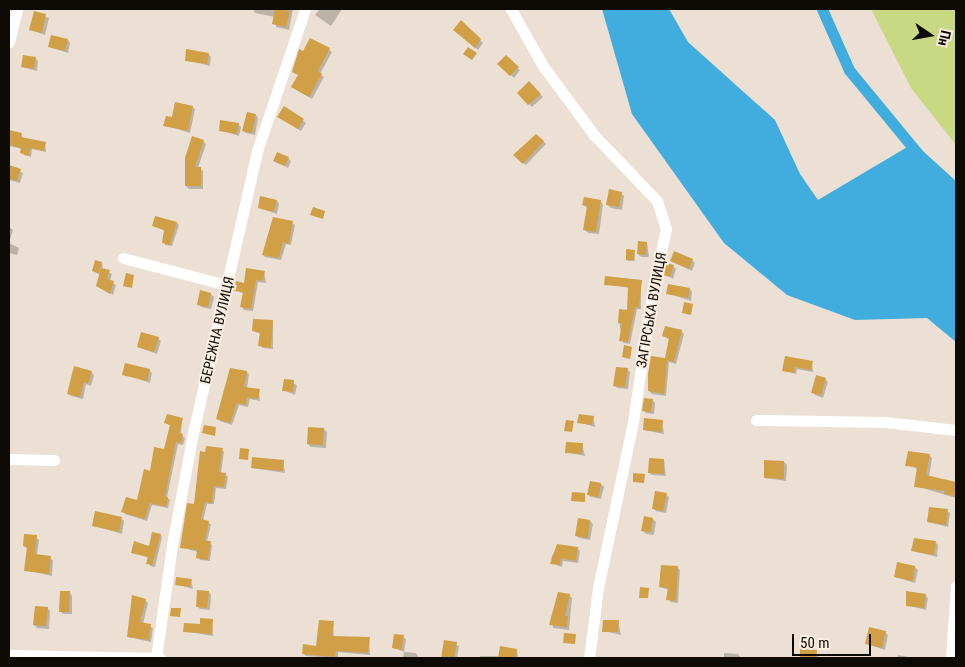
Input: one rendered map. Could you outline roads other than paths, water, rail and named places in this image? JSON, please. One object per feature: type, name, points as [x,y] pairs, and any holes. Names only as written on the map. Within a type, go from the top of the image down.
[{"type":"street","points":[[9,42],[17,9]]},
{"type":"street","name":"БЕРЕЖНА ВУЛИЦЯ","points":[[156,658],[172,545],[257,151],[306,9]]},
{"type":"street","name":"ЗАГІРСЬКА ВУЛИЦЯ","points":[[511,9],[543,66],[594,136],[657,201],[666,229],[653,287],[632,422],[598,588],[589,658]]},
{"type":"street","points":[[124,258],[227,285]]},
{"type":"street","points":[[756,420],[885,422],[956,430]]},
{"type":"street","points":[[9,459],[54,460]]},
{"type":"street","points":[[951,658],[956,586]]},
{"type":"street","points":[[9,655],[27,657],[160,658]]},
{"type":"water","points":[[602,9],[669,9],[688,42],[775,120],[800,174],[818,200],[914,143],[956,181],[956,342],[927,318],[855,320],[787,295],[724,243],[632,114]]},
{"type":"waterway","points":[[822,9],[849,70],[920,156]]}]
